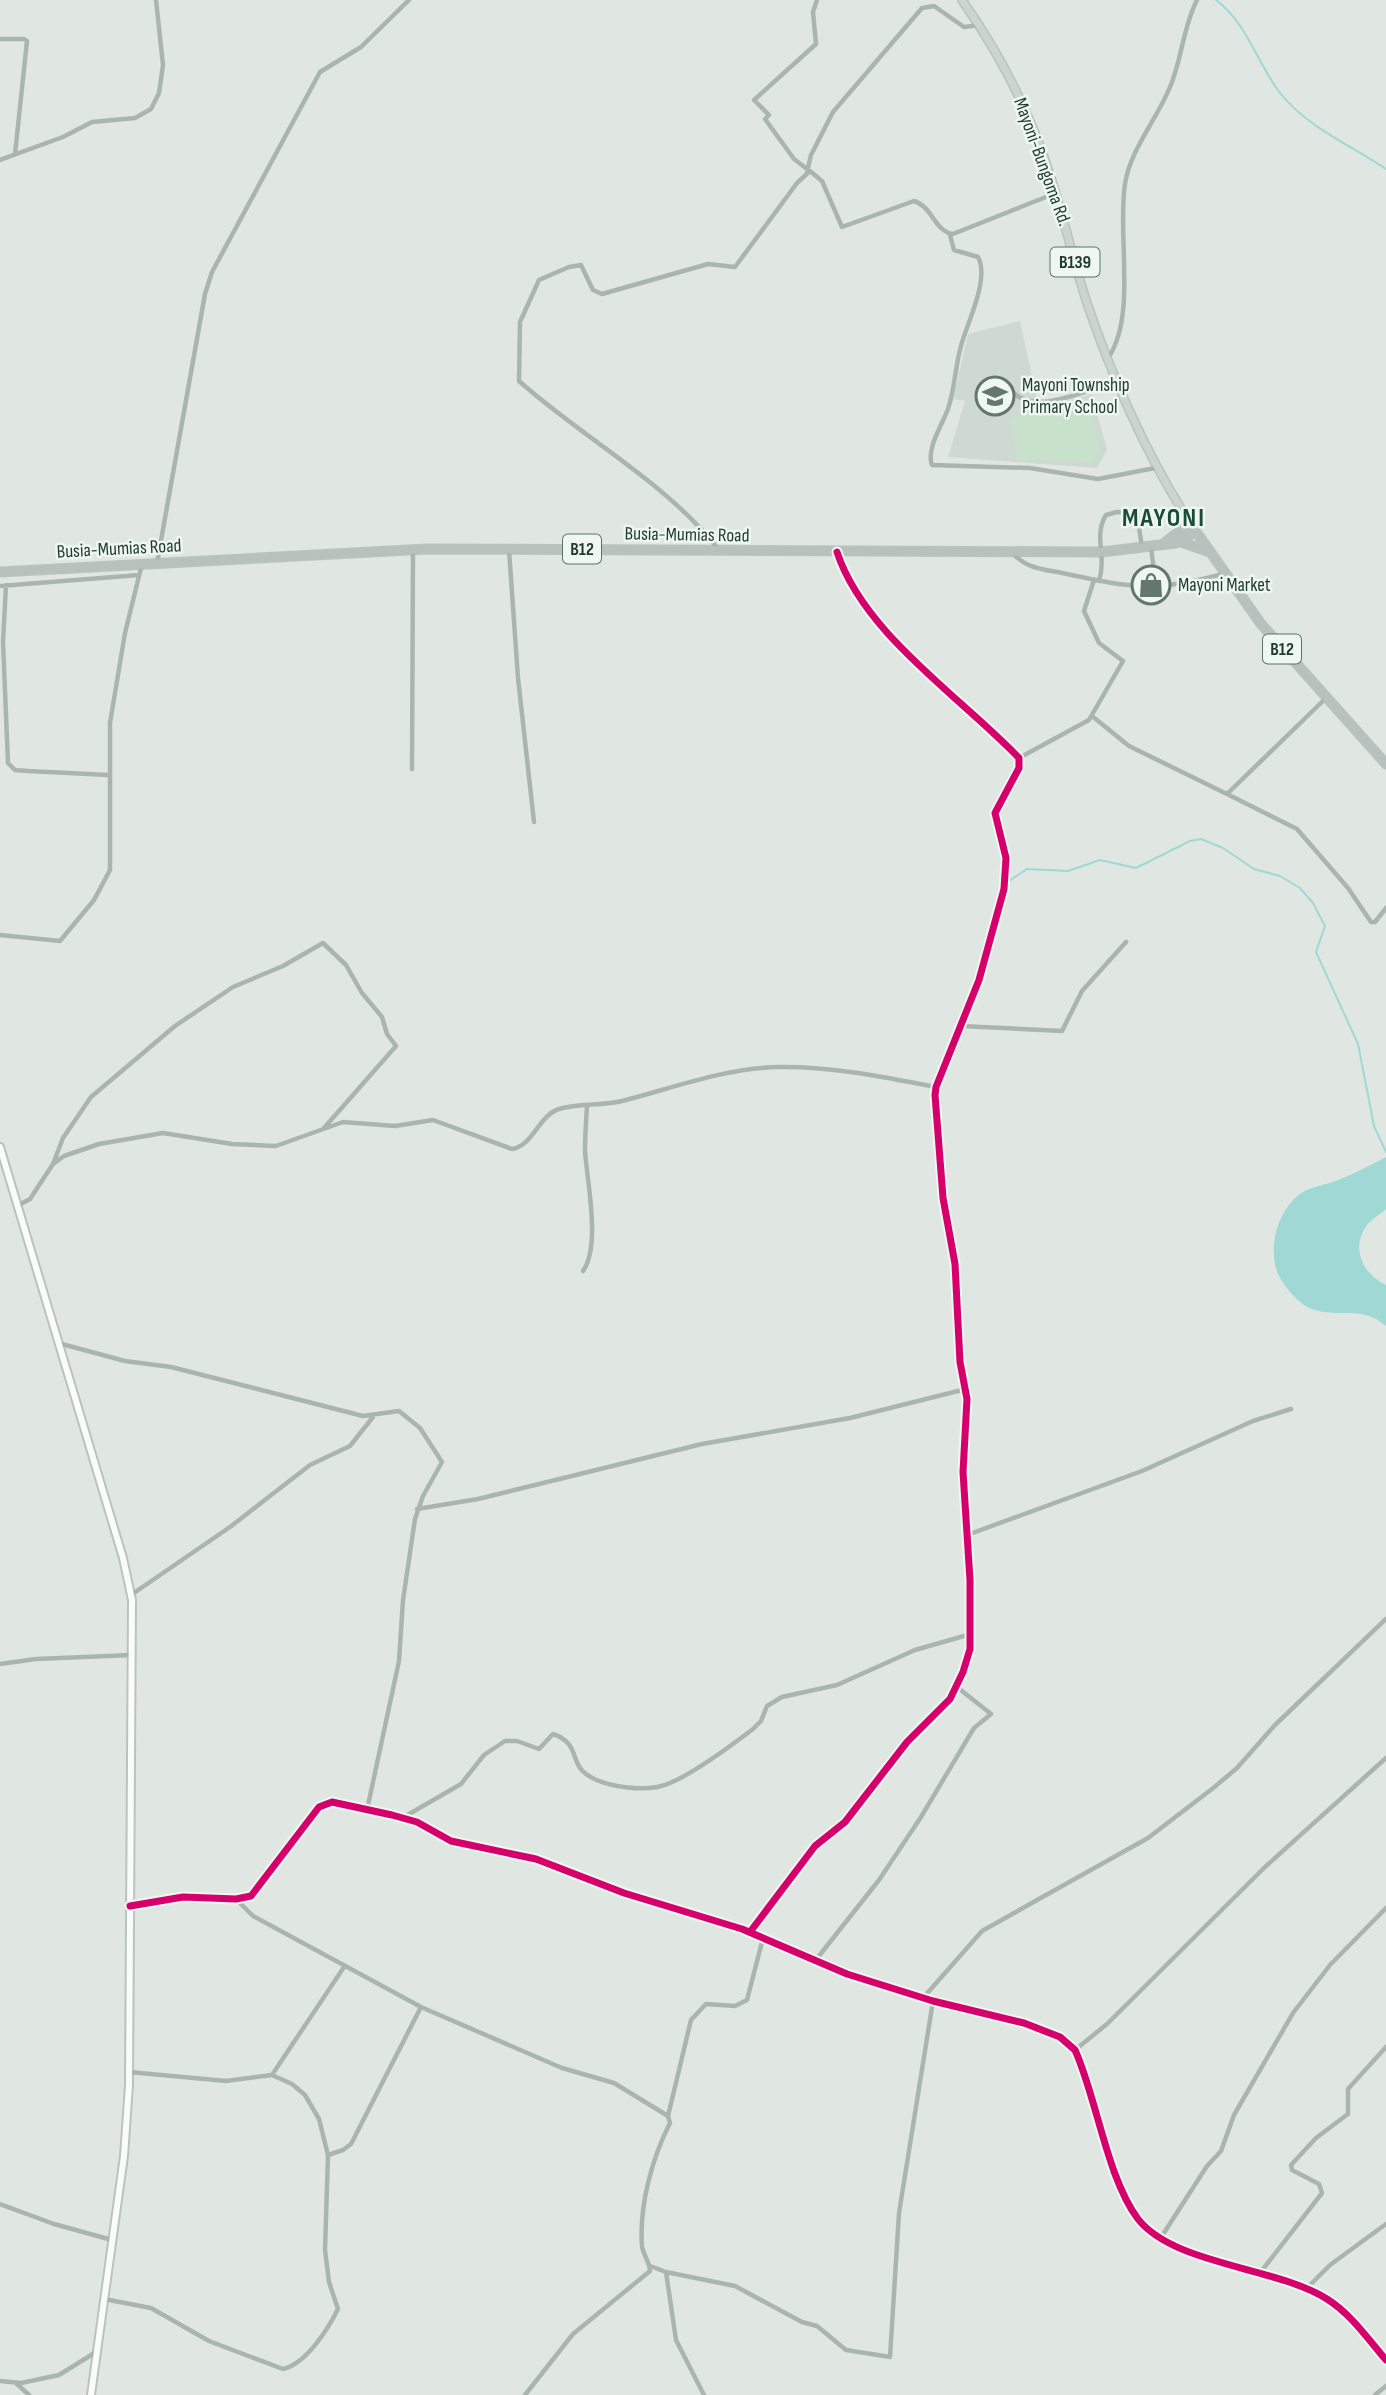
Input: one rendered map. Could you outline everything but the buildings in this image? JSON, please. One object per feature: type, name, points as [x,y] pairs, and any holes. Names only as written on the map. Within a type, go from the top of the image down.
[{"type":"highway","name":"Busia-Mumias Road","points":[[1163,544],[1190,523]]},
{"type":"highway","name":"B12","points":[[1190,523],[1223,574],[1261,624],[1386,764]]},
{"type":"highway","name":"Busia-Mumias Road","points":[[1181,542],[1195,532]]},
{"type":"highway","name":"Busia-Mumias Road","points":[[0,572],[412,549],[1102,552],[1181,542],[1207,551]]},
{"type":"main road","name":"Mayoni-Bungoma Rd.","points":[[962,0],[979,25],[1028,117],[1056,193],[1088,304],[1116,380],[1155,468],[1190,523]]},
{"type":"street","points":[[1,159],[63,137],[92,122],[135,118],[151,109],[159,93],[163,65],[156,0]]},
{"type":"street","points":[[157,563],[205,294],[212,272],[320,72],[361,47],[409,0]]},
{"type":"street","points":[[817,0],[813,12],[816,44],[754,100],[769,115],[765,119],[794,159],[822,181],[841,226],[914,201],[925,206],[950,235],[954,250],[978,257],[982,274],[969,328],[961,344],[952,395],[931,454],[932,465],[1030,468],[1098,479],[1155,468]]},
{"type":"street","points":[[931,0],[961,26],[970,28],[979,25]]},
{"type":"street","points":[[1108,358],[1118,341],[1121,314],[1123,198],[1127,171],[1169,88],[1196,0]]},
{"type":"street","points":[[720,551],[696,521],[664,493],[519,381],[520,322],[539,280],[569,267],[580,265],[585,268],[593,290],[600,294],[708,264],[735,267],[807,171],[824,130],[844,98],[918,11],[926,6],[938,8]]},
{"type":"street","points":[[0,39],[24,38],[27,44],[15,153]]},
{"type":"street","points":[[950,235],[1056,193]]},
{"type":"street","points":[[1010,388],[1021,397],[1046,403],[1116,380]]},
{"type":"street","points":[[1019,758],[1083,724],[1092,716],[1123,661],[1099,643],[1084,611],[1104,562],[1100,542],[1102,522],[1106,515],[1133,512],[1139,515],[1156,587]]},
{"type":"street","points":[[412,549],[412,769]]},
{"type":"street","points":[[509,549],[518,678],[534,821]]},
{"type":"street","points":[[750,1932],[806,1857],[855,1811],[898,1752],[945,1705],[957,1687],[968,1660],[971,1634],[962,1472],[968,1406],[959,1347],[953,1247],[942,1191],[936,1087],[984,964],[1006,877],[1005,849],[995,813],[1019,768],[1019,758],[897,642],[850,581],[837,552]]},
{"type":"street","points":[[1012,552],[1026,566],[1124,587],[1156,587],[1223,574]]},
{"type":"street","points":[[0,935],[60,941],[94,900],[110,865],[107,858],[110,718],[125,633],[142,564]]},
{"type":"street","points":[[108,775],[53,774],[18,770],[9,765],[3,585],[139,575]]},
{"type":"street","points":[[1227,794],[1266,752],[1326,698]]},
{"type":"street","points":[[1092,716],[1129,746],[1297,829],[1348,888],[1371,922],[1386,908]]},
{"type":"street","points":[[961,1026],[1062,1031],[1082,991],[1126,942]]},
{"type":"street","points":[[17,1206],[30,1199],[53,1164],[63,1138],[91,1097],[174,1026],[233,987],[283,966],[323,943],[346,965],[362,993],[382,1017],[387,1034],[396,1046],[323,1129]]},
{"type":"street","points":[[53,1164],[82,1149],[163,1133],[232,1144],[276,1146],[295,1142],[323,1129],[348,1122],[395,1126],[439,1121],[512,1149],[526,1143],[555,1111],[620,1102],[723,1074],[778,1067],[898,1078],[936,1087]]},
{"type":"street","points":[[583,1271],[590,1260],[592,1237],[585,1149],[587,1106]]},
{"type":"street","points":[[0,1147],[123,1558],[131,1595],[133,1655],[129,2072],[124,2156],[91,2395]]},
{"type":"street","points":[[57,1343],[116,1360],[171,1367],[220,1382],[373,1417],[393,1410],[407,1415],[441,1458],[442,1463],[417,1509],[403,1600],[399,1661],[367,1810]]},
{"type":"street","points":[[417,1509],[478,1499],[702,1444],[850,1418],[966,1389]]},
{"type":"street","points":[[967,1535],[1142,1471],[1253,1421],[1291,1409]]},
{"type":"street","points":[[131,1595],[230,1527],[310,1465],[350,1446],[373,1417]]},
{"type":"street","points":[[923,1998],[982,1931],[1137,1846],[1212,1789],[1237,1768],[1275,1725],[1386,1619]]},
{"type":"street","points":[[403,1818],[461,1784],[481,1757],[498,1745],[513,1740],[539,1749],[554,1734],[573,1748],[581,1771],[601,1783],[620,1787],[668,1784],[753,1729],[774,1701],[792,1694],[836,1685],[915,1650],[971,1634]]},
{"type":"street","points":[[0,1664],[36,1659],[133,1655]]},
{"type":"street","points":[[815,1961],[879,1880],[921,1817],[974,1728],[991,1714],[957,1687]]},
{"type":"street","points":[[1075,2050],[1107,2024],[1265,1867],[1386,1758]]},
{"type":"street","points":[[130,1906],[184,1897],[236,1899],[254,1894],[322,1804],[332,1802],[403,1818],[451,1841],[521,1854],[624,1894],[750,1932],[815,1961],[923,1998],[1024,2023],[1060,2037],[1075,2050],[1127,2199],[1138,2219],[1160,2239],[1306,2289],[1336,2305],[1386,2360]]},
{"type":"street","points":[[236,1899],[253,1916],[422,2007],[562,2068],[614,2083],[668,2116]]},
{"type":"street","points":[[1160,2239],[1208,2166],[1221,2151],[1236,2112],[1293,2013],[1330,1965],[1386,1908]]},
{"type":"street","points":[[525,2395],[573,2334],[645,2276],[650,2266],[642,2245],[643,2213],[660,2143],[670,2123],[668,2116],[693,2017],[704,2004],[735,2006],[747,2000],[763,1938]]},
{"type":"street","points":[[272,2075],[344,1967]]},
{"type":"street","points":[[650,2266],[666,2272],[735,2286],[802,2322],[817,2326],[844,2349],[890,2356],[899,2213],[933,2001]]},
{"type":"street","points":[[328,2155],[346,2149],[353,2140],[422,2007]]},
{"type":"street","points":[[1260,2273],[1322,2191],[1319,2184],[1292,2170],[1293,2161],[1315,2138],[1348,2114],[1348,2089],[1386,2048]]},
{"type":"street","points":[[104,2299],[151,2308],[209,2341],[271,2366],[291,2367],[315,2343],[338,2309],[329,2282],[325,2250],[328,2155],[319,2119],[309,2100],[292,2084],[272,2075],[226,2081],[129,2072]]},
{"type":"street","points":[[0,2204],[54,2224],[112,2240]]},
{"type":"street","points":[[1306,2289],[1330,2265],[1386,2224]]},
{"type":"street","points":[[666,2272],[676,2340],[704,2395]]},
{"type":"street","points":[[0,2381],[16,2384],[62,2374],[96,2352]]},
{"type":"street","points":[[16,2384],[29,2395]]},
{"type":"street","points":[[1376,2395],[1386,2386]]},
{"type":"shaded area","name":"Mayoni Township Primary School","points":[[1020,321],[1039,408],[1092,394],[1107,450],[1097,468],[948,457],[965,401],[953,399],[968,334]]},
{"type":"green space","points":[[1088,400],[1100,448],[1092,463],[1017,459],[1011,418]]},
{"type":"water","points":[[1386,1157],[1386,1209],[1367,1225],[1359,1245],[1366,1268],[1378,1281],[1386,1285],[1386,1326],[1360,1314],[1325,1312],[1309,1308],[1294,1296],[1278,1274],[1274,1240],[1281,1218],[1294,1199],[1303,1192],[1344,1178]]},
{"type":"waterway","points":[[1216,0],[1236,20],[1272,81],[1291,105],[1317,126],[1386,169]]},
{"type":"waterway","points":[[1009,881],[1027,869],[1068,871],[1100,860],[1136,868],[1190,841],[1201,839],[1223,848],[1254,869],[1280,876],[1300,888],[1313,903],[1325,926],[1316,952],[1358,1044],[1374,1126],[1386,1152]]},
{"type":"cycle path","points":[[750,1932],[815,1846],[845,1822],[907,1742],[950,1699],[970,1649],[970,1580],[963,1472],[967,1399],[960,1362],[955,1264],[943,1198],[935,1095],[979,980],[1004,889],[1006,858],[995,813],[1019,768],[1019,758],[891,637],[850,582],[837,552]]},
{"type":"cycle path","points":[[130,1906],[183,1897],[236,1899],[251,1896],[319,1807],[332,1802],[417,1822],[451,1841],[536,1859],[624,1893],[742,1929],[847,1974],[933,2001],[1024,2023],[1060,2037],[1075,2050],[1118,2182],[1138,2219],[1154,2234],[1200,2256],[1281,2279],[1327,2299],[1351,2319],[1386,2360]]},
{"type":"place","name":"Mayoni Township Primary School","points":[[995,396]]},
{"type":"place","name":"Mayoni Market","points":[[1151,585]]},
{"type":"district","name":"MAYONI","points":[[1164,518]]}]
